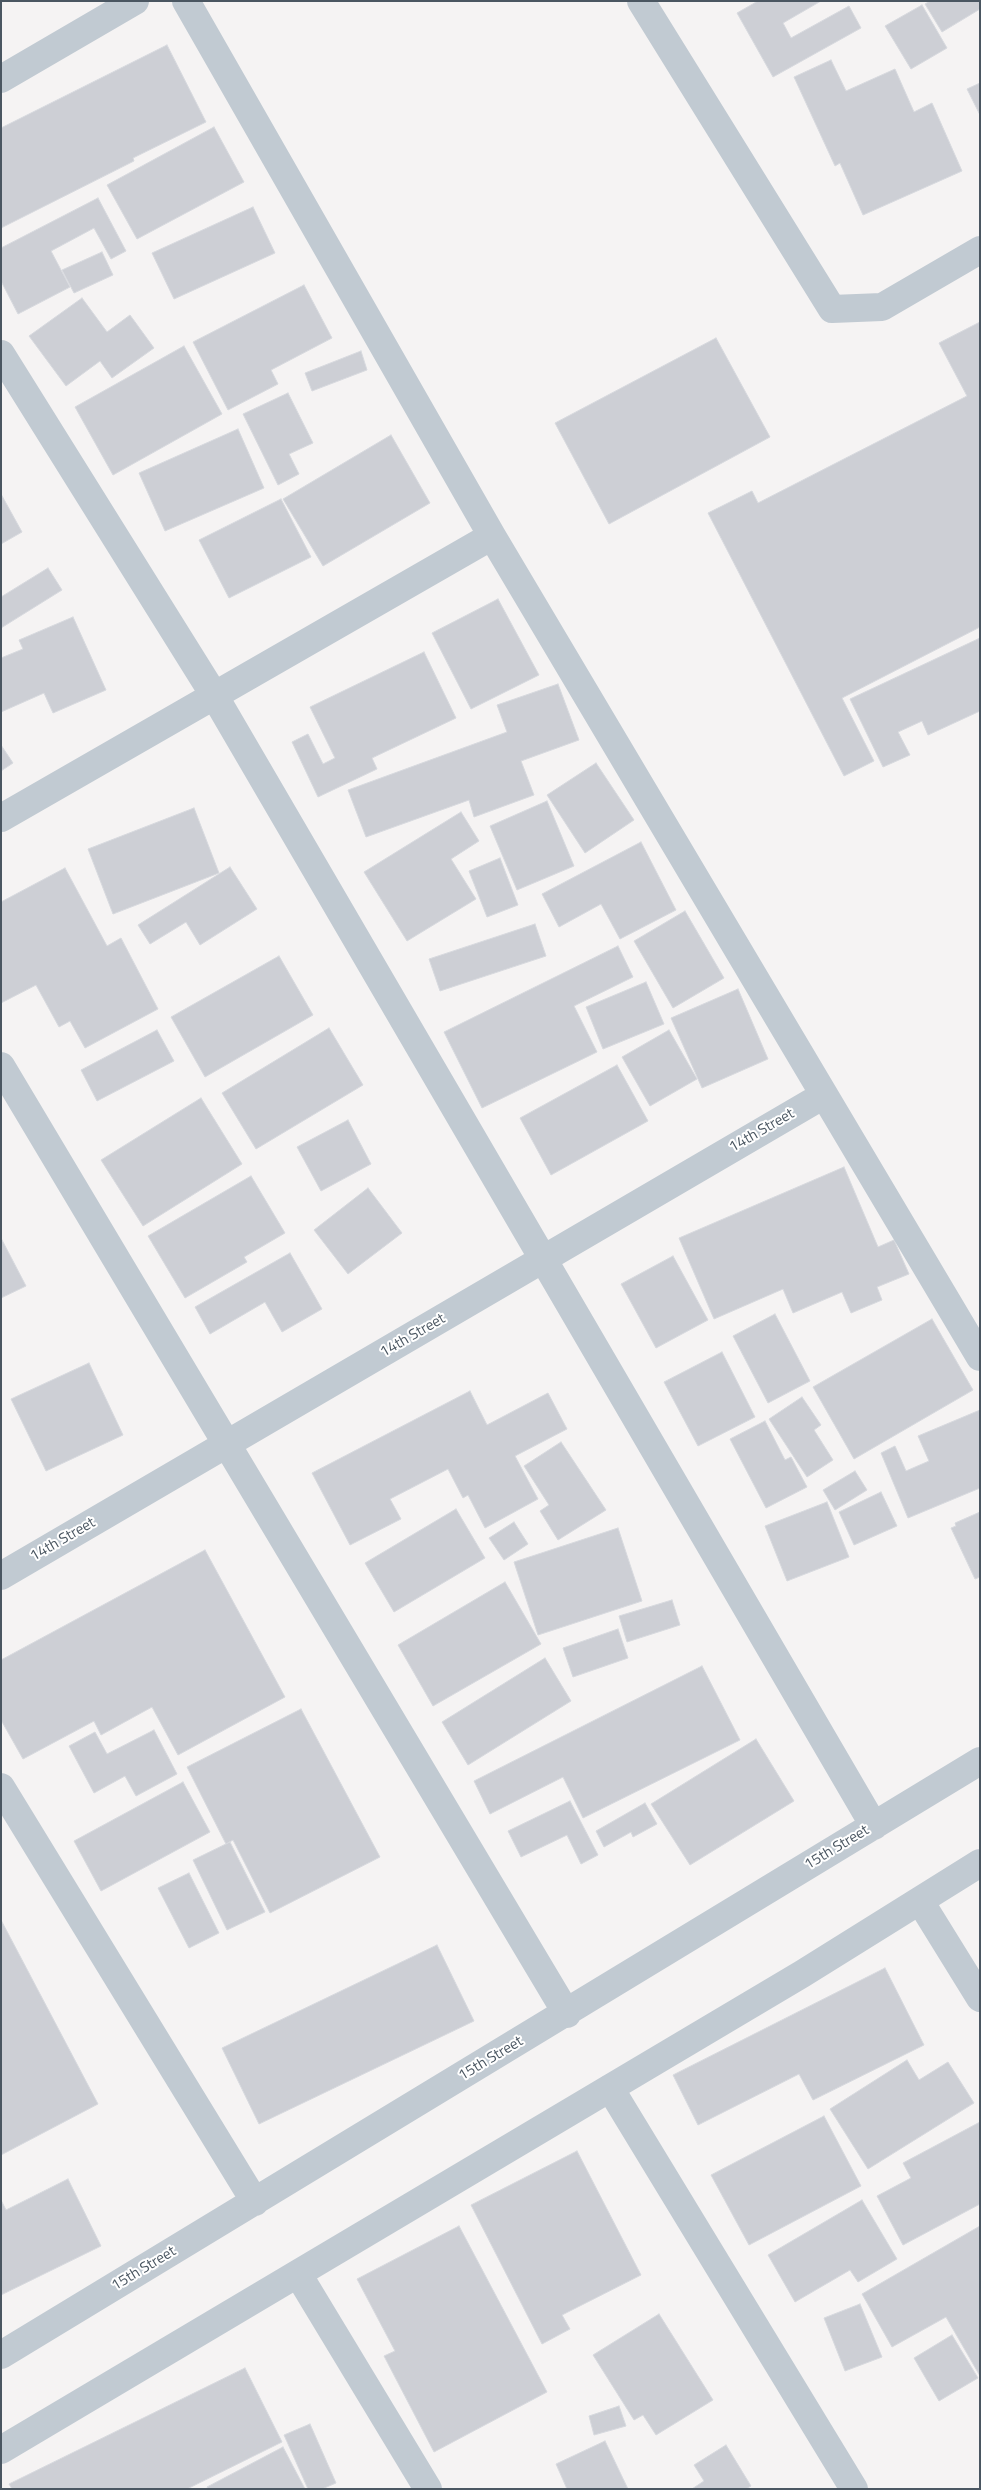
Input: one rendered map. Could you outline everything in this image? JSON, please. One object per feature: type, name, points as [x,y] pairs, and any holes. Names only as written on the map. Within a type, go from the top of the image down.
[{"type":"street","points":[[1,79],[136,1]]},
{"type":"street","points":[[186,1],[492,536],[980,1357]]},
{"type":"street","points":[[641,1],[832,309],[882,307],[980,250]]},
{"type":"street","points":[[1,354],[214,695],[874,1826]]},
{"type":"street","points":[[1,818],[492,536]]},
{"type":"street","points":[[1,1066],[567,2014]]},
{"type":"street","name":"14th Street","points":[[1,1576],[824,1095]]},
{"type":"street","name":"15th Street","points":[[1,2355],[567,2014],[980,1761]]},
{"type":"street","points":[[1,1787],[255,2202]]},
{"type":"street","points":[[1,2450],[802,1974],[980,1864]]},
{"type":"street","points":[[920,1900],[980,1998]]},
{"type":"street","points":[[610,2088],[854,2489]]},
{"type":"street","points":[[298,2274],[428,2489]]},
{"type":"building","points":[[758,1],[821,1],[783,23],[791,38],[849,6],[861,28],[773,77],[737,13]]},
{"type":"building","points":[[930,1],[980,1],[980,9],[942,32],[925,4]]},
{"type":"building","points":[[922,5],[947,48],[911,69],[885,26]]},
{"type":"building","points":[[167,45],[206,122],[133,158],[134,161],[1,228],[1,128]]},
{"type":"building","points":[[831,60],[846,91],[895,69],[914,112],[932,103],[962,171],[863,215],[840,163],[835,166],[794,77]]},
{"type":"building","points":[[980,83],[980,115],[967,89]]},
{"type":"building","points":[[214,127],[244,182],[137,239],[107,185]]},
{"type":"building","points":[[98,198],[126,251],[111,259],[94,228],[51,251],[70,287],[18,314],[1,281],[1,248]]},
{"type":"building","points":[[253,207],[275,253],[174,299],[152,253]]},
{"type":"building","points":[[102,252],[113,275],[74,293],[62,270]]},
{"type":"building","points":[[304,285],[332,338],[271,370],[278,384],[228,410],[193,342]]},
{"type":"building","points":[[82,298],[107,332],[130,315],[154,348],[112,378],[100,361],[66,386],[29,336]]},
{"type":"building","points":[[980,322],[980,627],[842,698],[874,761],[844,776],[708,513],[752,491],[758,503],[967,396],[939,343]]},
{"type":"building","points":[[716,338],[770,437],[609,524],[555,423]]},
{"type":"building","points":[[184,346],[222,414],[113,475],[75,407]]},
{"type":"building","points":[[361,351],[367,370],[312,391],[305,373]]},
{"type":"building","points":[[288,393],[313,443],[289,454],[299,474],[278,485],[243,414]]},
{"type":"building","points":[[238,429],[264,488],[165,531],[139,473]]},
{"type":"building","points":[[391,435],[430,503],[323,566],[283,499]]},
{"type":"building","points":[[1,494],[22,532],[1,544]]},
{"type":"building","points":[[281,499],[311,557],[229,598],[199,540]]},
{"type":"building","points":[[48,568],[62,590],[1,628],[1,597]]},
{"type":"building","points":[[498,599],[539,675],[471,709],[432,633]]},
{"type":"building","points":[[73,617],[106,690],[53,713],[44,693],[1,712],[1,658],[23,649],[19,640]]},
{"type":"building","points":[[980,638],[980,711],[928,735],[922,721],[898,732],[910,755],[883,767],[850,699]]},
{"type":"building","points":[[424,652],[456,718],[372,758],[377,769],[318,797],[292,742],[308,734],[323,764],[335,758],[310,707]]},
{"type":"building","points":[[558,684],[579,740],[521,761],[534,795],[474,817],[469,800],[366,837],[348,790],[507,732],[497,705]]},
{"type":"building","points":[[1,745],[13,763],[1,771]]},
{"type":"building","points":[[596,763],[634,820],[585,853],[547,795]]},
{"type":"building","points":[[547,801],[574,866],[517,890],[490,826]]},
{"type":"building","points":[[194,808],[219,873],[113,914],[88,849]]},
{"type":"building","points":[[461,812],[479,841],[451,859],[476,899],[407,941],[364,872]]},
{"type":"building","points":[[641,842],[676,910],[620,939],[601,904],[559,927],[542,894]]},
{"type":"building","points":[[500,858],[518,905],[487,917],[469,871]]},
{"type":"building","points":[[230,867],[257,909],[200,945],[186,922],[150,944],[138,925]]},
{"type":"building","points":[[65,868],[107,946],[121,938],[158,1009],[85,1048],[70,1021],[59,1027],[36,985],[1,1003],[1,902]]},
{"type":"building","points":[[685,911],[724,978],[673,1008],[634,941]]},
{"type":"building","points":[[535,924],[546,956],[440,991],[429,959]]},
{"type":"building","points":[[618,946],[633,977],[574,1006],[597,1052],[482,1108],[444,1032]]},
{"type":"building","points":[[279,956],[313,1015],[205,1077],[171,1017]]},
{"type":"building","points":[[646,982],[664,1024],[603,1049],[586,1007]]},
{"type":"building","points":[[738,989],[768,1059],[702,1088],[671,1018]]},
{"type":"building","points":[[329,1028],[363,1085],[256,1149],[222,1093]]},
{"type":"building","points":[[157,1030],[174,1061],[97,1101],[81,1070]]},
{"type":"building","points":[[669,1030],[697,1079],[650,1106],[622,1057]]},
{"type":"building","points":[[617,1065],[648,1121],[551,1175],[520,1118]]},
{"type":"building","points":[[201,1098],[242,1164],[143,1226],[101,1160]]},
{"type":"building","points":[[348,1120],[371,1164],[321,1191],[297,1147]]},
{"type":"building","points":[[844,1167],[878,1247],[894,1240],[909,1274],[877,1287],[882,1300],[851,1313],[842,1292],[793,1313],[783,1289],[714,1319],[679,1238]]},
{"type":"building","points":[[251,1176],[285,1233],[244,1257],[247,1262],[185,1298],[148,1236]]},
{"type":"building","points":[[368,1188],[402,1233],[348,1274],[314,1230]]},
{"type":"building","points":[[1,1238],[26,1286],[1,1298]]},
{"type":"building","points":[[290,1253],[322,1309],[282,1332],[265,1302],[210,1334],[195,1307]]},
{"type":"building","points":[[673,1256],[708,1320],[656,1348],[621,1284]]},
{"type":"building","points":[[775,1314],[810,1381],[768,1403],[733,1336]]},
{"type":"building","points":[[932,1319],[973,1390],[854,1459],[813,1387]]},
{"type":"building","points":[[722,1352],[755,1417],[698,1446],[664,1382]]},
{"type":"building","points":[[89,1363],[123,1435],[46,1471],[11,1399]]},
{"type":"building","points":[[470,1391],[487,1425],[548,1393],[567,1429],[515,1456],[538,1499],[485,1528],[468,1495],[463,1498],[448,1469],[390,1499],[401,1519],[350,1545],[312,1473]]},
{"type":"building","points":[[802,1397],[821,1425],[814,1430],[833,1460],[807,1477],[769,1419]]},
{"type":"building","points":[[980,1410],[980,1488],[908,1518],[881,1453],[895,1446],[906,1471],[929,1461],[918,1436]]},
{"type":"building","points":[[765,1421],[785,1460],[791,1457],[807,1487],[766,1508],[730,1439]]},
{"type":"building","points":[[561,1442],[606,1510],[558,1540],[540,1511],[549,1505],[524,1466]]},
{"type":"building","points":[[855,1471],[867,1490],[835,1510],[823,1490]]},
{"type":"building","points":[[881,1492],[897,1526],[854,1545],[839,1512]]},
{"type":"building","points":[[827,1502],[849,1557],[787,1581],[765,1526]]},
{"type":"building","points":[[456,1509],[485,1558],[394,1612],[365,1563]]},
{"type":"building","points":[[980,1512],[980,1577],[975,1579],[951,1528],[956,1526],[955,1523]]},
{"type":"building","points":[[514,1522],[528,1544],[504,1560],[489,1538]]},
{"type":"building","points":[[618,1528],[642,1601],[538,1635],[514,1562]]},
{"type":"building","points":[[205,1550],[285,1697],[178,1755],[152,1707],[101,1735],[94,1721],[23,1759],[1,1720],[1,1660]]},
{"type":"building","points":[[505,1582],[541,1644],[433,1706],[398,1645]]},
{"type":"building","points":[[672,1600],[680,1625],[627,1642],[619,1616]]},
{"type":"building","points":[[618,1629],[628,1658],[573,1677],[563,1648]]},
{"type":"building","points":[[545,1658],[571,1701],[468,1765],[442,1722]]},
{"type":"building","points":[[702,1666],[740,1740],[583,1818],[563,1777],[490,1814],[474,1781]]},
{"type":"building","points":[[301,1709],[380,1857],[270,1913],[233,1840],[226,1844],[187,1767]]},
{"type":"building","points":[[154,1730],[177,1774],[136,1796],[125,1776],[94,1793],[69,1746],[95,1732],[107,1754]]},
{"type":"building","points":[[756,1739],[794,1801],[690,1865],[651,1804]]},
{"type":"building","points":[[183,1782],[210,1832],[101,1891],[74,1841]]},
{"type":"building","points":[[570,1801],[598,1855],[581,1864],[567,1835],[521,1857],[508,1831]]},
{"type":"building","points":[[645,1803],[657,1824],[633,1837],[631,1832],[604,1847],[596,1831]]},
{"type":"building","points":[[230,1842],[265,1912],[227,1930],[193,1860]]},
{"type":"building","points":[[189,1873],[219,1933],[189,1948],[158,1888]]},
{"type":"building","points":[[1,1920],[98,2104],[1,2155]]},
{"type":"building","points":[[437,1945],[474,2021],[259,2124],[222,2048]]},
{"type":"building","points":[[885,1968],[924,2045],[813,2100],[799,2074],[698,2125],[673,2075]]},
{"type":"building","points":[[907,2060],[919,2080],[948,2062],[974,2103],[868,2169],[830,2109]]},
{"type":"building","points":[[824,2116],[861,2186],[749,2245],[711,2175]]},
{"type":"building","points":[[980,2122],[980,2204],[903,2245],[877,2196],[911,2178],[903,2163]]},
{"type":"building","points":[[577,2151],[641,2275],[562,2315],[570,2329],[542,2344],[471,2205]]},
{"type":"building","points":[[68,2179],[101,2246],[1,2295],[1,2200],[6,2210]]},
{"type":"building","points":[[862,2200],[897,2259],[858,2282],[850,2270],[795,2302],[768,2255]]},
{"type":"building","points":[[459,2226],[547,2392],[434,2452],[384,2356],[395,2351],[357,2279]]},
{"type":"building","points":[[980,2226],[980,2376],[946,2317],[892,2347],[862,2294]]},
{"type":"building","points":[[860,2304],[882,2357],[845,2371],[824,2318]]},
{"type":"building","points":[[659,2314],[713,2400],[656,2435],[643,2415],[634,2420],[593,2355]]},
{"type":"building","points":[[952,2335],[978,2378],[939,2401],[914,2358]]},
{"type":"building","points":[[245,2368],[282,2442],[187,2489],[12,2489],[9,2484]]},
{"type":"building","points":[[619,2406],[626,2426],[594,2435],[589,2416]]},
{"type":"building","points":[[310,2424],[336,2483],[322,2489],[308,2489],[284,2435]]},
{"type":"building","points":[[605,2441],[628,2489],[567,2489],[556,2464]]},
{"type":"building","points":[[726,2445],[751,2486],[746,2489],[692,2489],[704,2481],[694,2465]]},
{"type":"building","points":[[283,2447],[305,2489],[208,2489],[207,2487]]}]
